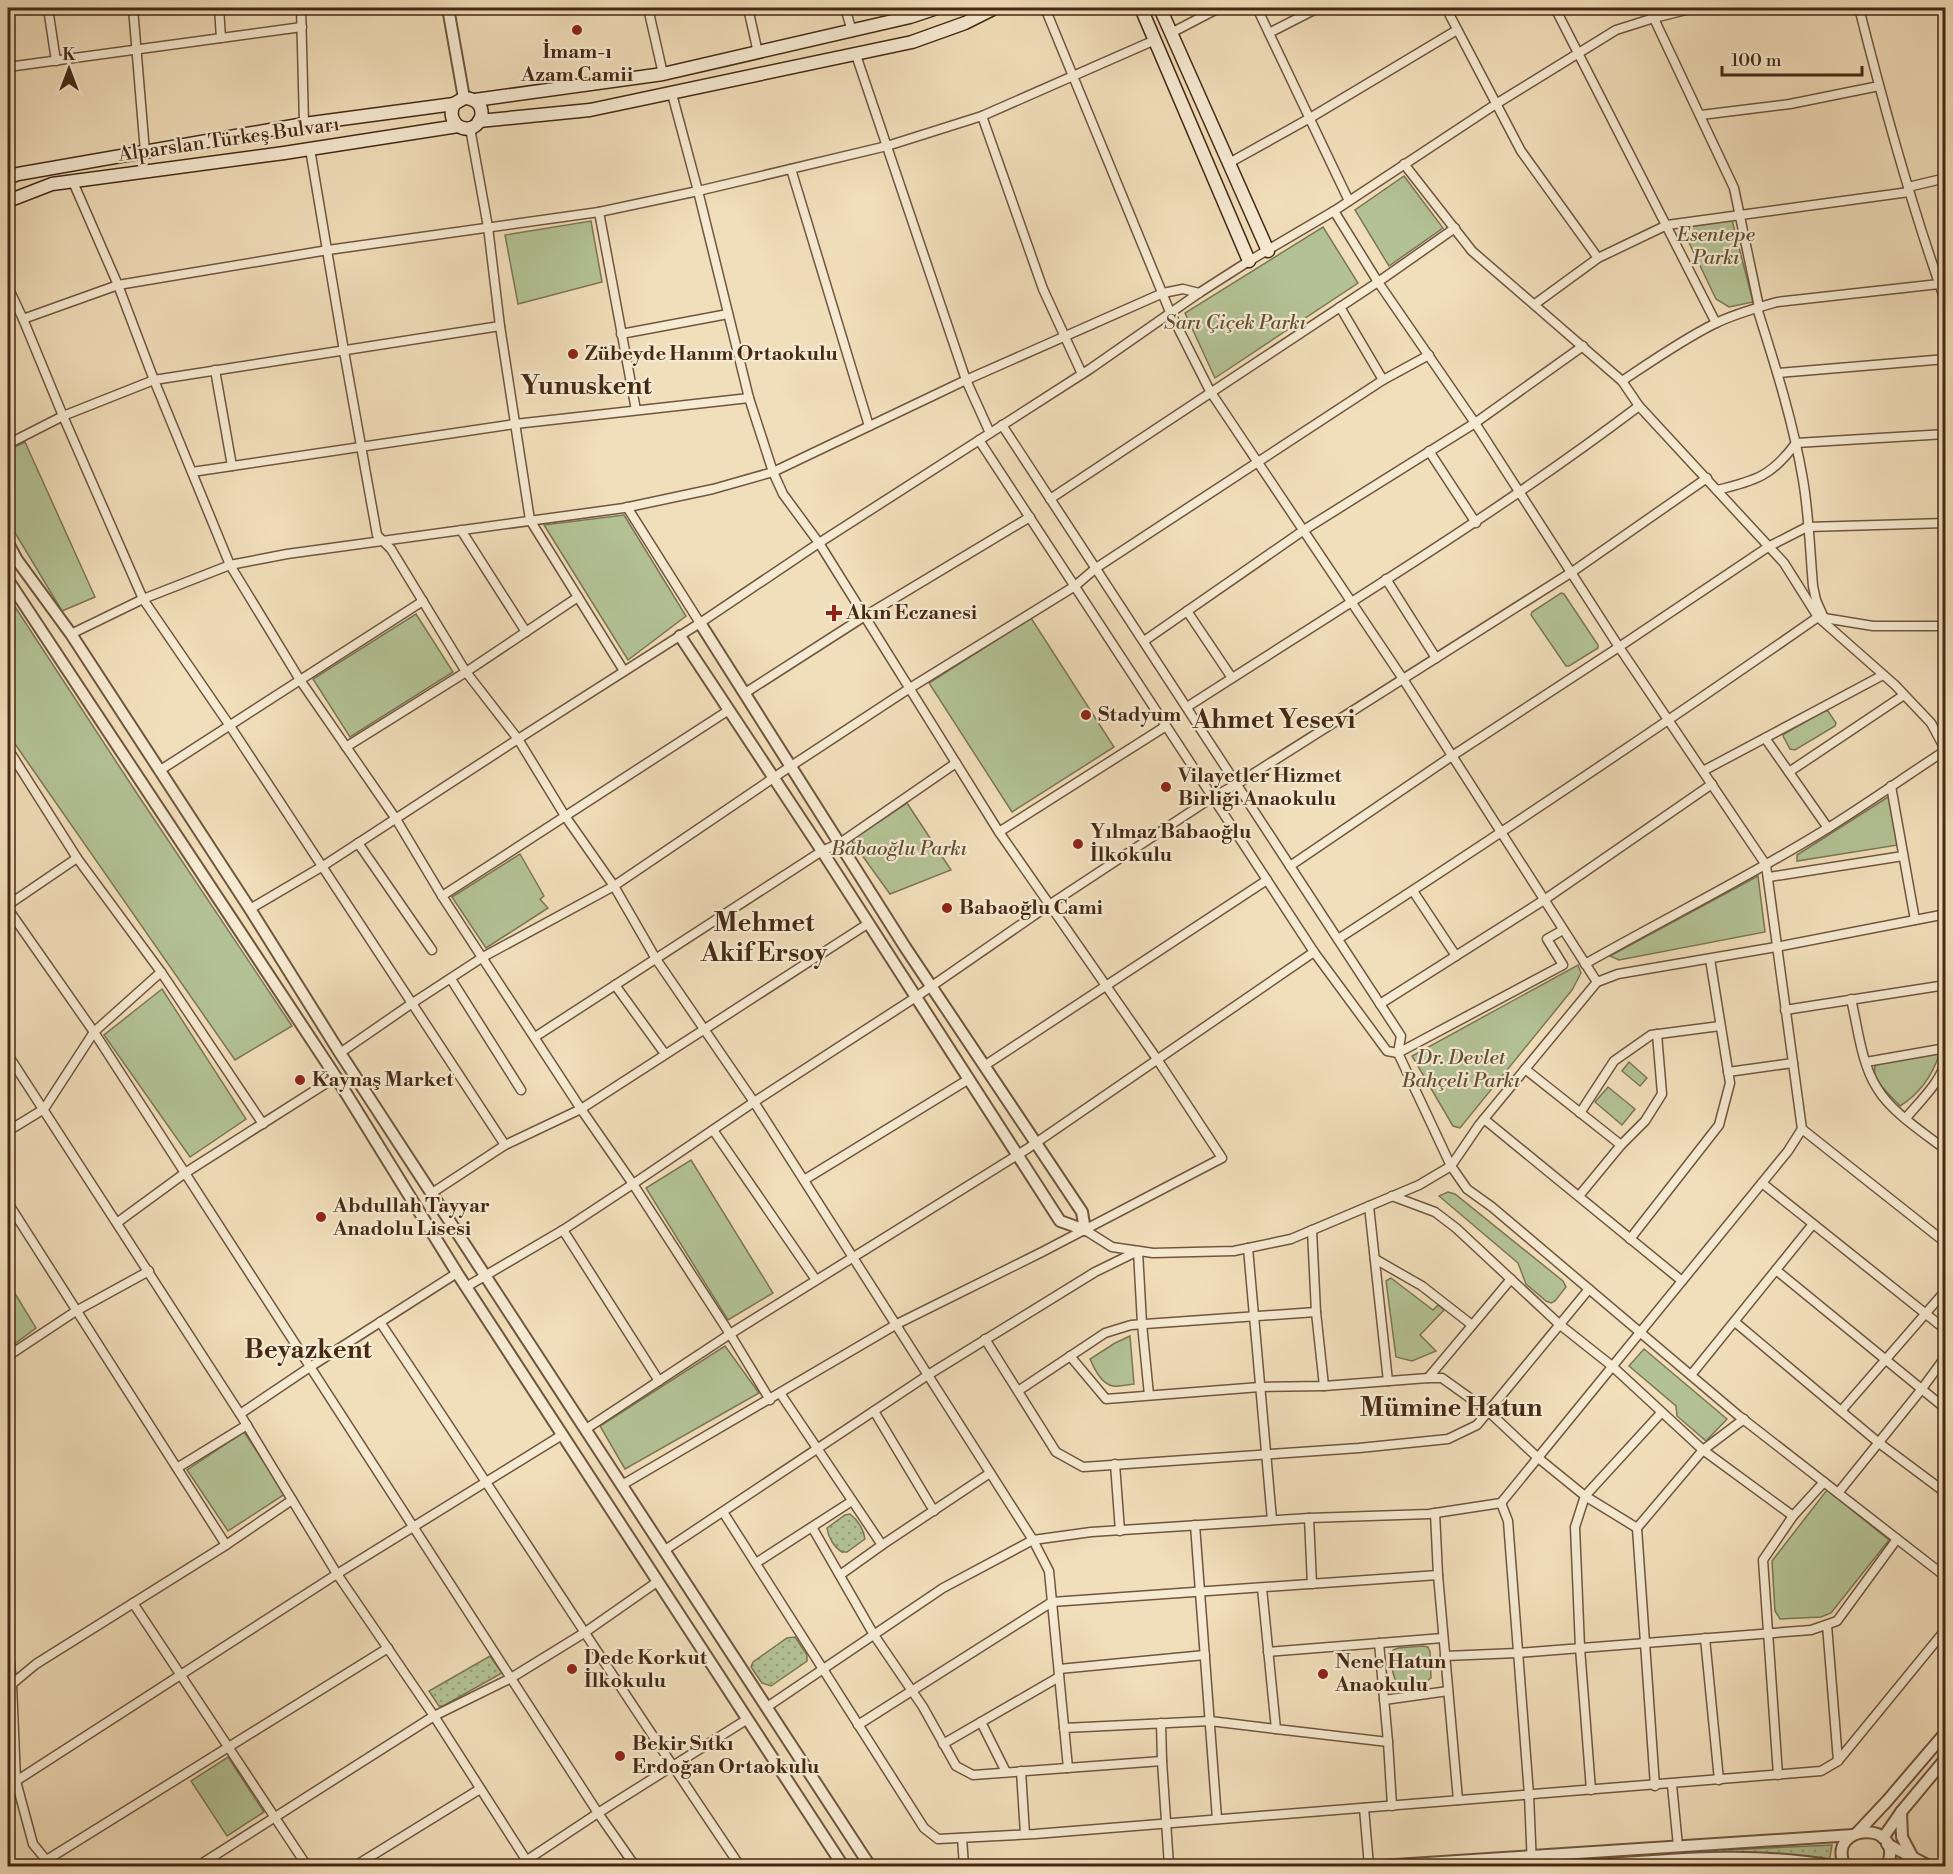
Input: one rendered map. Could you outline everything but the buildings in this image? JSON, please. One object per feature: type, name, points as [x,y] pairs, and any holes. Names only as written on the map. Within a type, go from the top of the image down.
[{"type":"main road","name":"Alparslan Türkeş Bulvarı","points":[[8,177],[304,124],[663,74],[852,31],[937,8]]},
{"type":"main road","name":"Alparslan Türkeş Bulvarı","points":[[8,201],[52,184],[590,110],[912,42],[965,23],[994,8]]},
{"type":"main road","points":[[1141,8],[1249,261]]},
{"type":"main road","points":[[1160,8],[1268,251]]},
{"type":"main road","points":[[465,101],[481,107],[482,112],[469,125],[452,118],[452,113],[465,101]]},
{"type":"street","points":[[48,8],[56,61]]},
{"type":"street","points":[[133,8],[145,152]]},
{"type":"street","points":[[219,8],[221,38]]},
{"type":"street","points":[[301,8],[304,124]]},
{"type":"street","points":[[448,8],[465,101]]},
{"type":"street","points":[[648,8],[663,74]]},
{"type":"street","points":[[748,8],[758,53]]},
{"type":"street","points":[[845,8],[852,31]]},
{"type":"street","points":[[1045,8],[1170,312],[1210,392],[1403,679],[1597,982]]},
{"type":"street","points":[[1171,33],[1220,8]]},
{"type":"street","points":[[1257,8],[1348,201]]},
{"type":"street","points":[[1269,33],[1318,8]]},
{"type":"street","points":[[1446,8],[1521,151],[1598,258]]},
{"type":"street","points":[[1555,8],[1716,323]]},
{"type":"street","points":[[1649,8],[1734,188],[1758,307],[1796,443],[1816,600],[1821,617]]},
{"type":"street","points":[[250,909],[322,866],[680,636],[819,543],[1082,374],[1199,293],[1334,211],[1496,104],[1616,30],[1694,8]]},
{"type":"street","points":[[1859,8],[1908,189],[1946,303]]},
{"type":"street","points":[[8,68],[302,27]]},
{"type":"street","points":[[1229,163],[1310,118],[1457,30]]},
{"type":"street","points":[[23,319],[117,285],[328,250],[599,212],[887,146],[982,116],[1155,40]]},
{"type":"street","points":[[856,54],[966,380],[990,433]]},
{"type":"street","points":[[1701,115],[1790,104],[1879,86]]},
{"type":"street","points":[[622,1485],[897,1324],[1085,1230],[1222,1158],[1157,1059],[999,832],[819,543],[783,494],[773,472],[749,398],[672,93]]},
{"type":"street","points":[[982,116],[1043,289],[1082,374]]},
{"type":"street","points":[[469,125],[488,226],[500,326],[530,519],[624,671]]},
{"type":"street","points":[[310,149],[377,535],[384,541],[423,601],[466,672],[518,739],[565,816],[614,886],[656,959],[754,1102],[1032,1540],[1049,1571],[1068,1768]]},
{"type":"street","points":[[1404,164],[1472,251],[1622,381],[1639,406],[1784,563],[1821,617],[1931,723],[1945,750],[1828,828],[1766,865],[1585,964]]},
{"type":"street","points":[[791,169],[869,426]]},
{"type":"street","points":[[1535,304],[1598,258],[1667,225],[1908,189],[1946,178]]},
{"type":"street","points":[[73,182],[230,565],[300,680],[396,819],[442,896],[580,1109],[633,1184],[770,1400]]},
{"type":"street","points":[[767,1707],[943,1588],[1032,1540],[1195,1525],[1436,1513],[1501,1503],[1788,1151],[1802,1129],[1766,865],[1619,647],[1475,423],[1378,282],[1334,211]]},
{"type":"street","points":[[599,212],[636,410]]},
{"type":"street","points":[[1050,499],[1378,282],[1455,228]]},
{"type":"street","points":[[1622,381],[1661,354],[1716,323],[1758,307],[1777,302],[1937,280],[1946,273]]},
{"type":"street","points":[[8,287],[143,599],[230,726],[505,1145]]},
{"type":"street","points":[[71,634],[143,599],[230,565],[287,554],[627,507],[713,489],[773,472],[966,380],[1163,293],[1183,289],[1199,293]]},
{"type":"street","points":[[1340,307],[1383,380]]},
{"type":"street","points":[[621,334],[728,314]]},
{"type":"street","points":[[8,444],[63,416],[154,380],[500,326]]},
{"type":"street","points":[[1144,641],[1304,530],[1475,423],[1582,346]]},
{"type":"street","points":[[340,1053],[483,957],[614,886],[910,688],[1075,586],[1096,568],[1383,380],[1429,355]]},
{"type":"street","points":[[1778,373],[1946,359]]},
{"type":"street","points":[[215,370],[232,466]]},
{"type":"street","points":[[192,472],[515,424],[749,398]]},
{"type":"street","points":[[1187,707],[1476,523],[1519,491],[1580,451],[1639,406]]},
{"type":"street","points":[[1002,425],[1401,1036],[1398,1053],[1451,1166],[1467,1189],[1492,1207],[1744,1419],[1946,1577]]},
{"type":"street","points":[[1796,443],[1946,434]]},
{"type":"street","points":[[979,440],[1314,952],[1387,1051],[1398,1053],[1563,965],[1547,939],[1563,930]]},
{"type":"street","points":[[1718,490],[1762,477],[1784,460],[1796,443]]},
{"type":"street","points":[[1429,451],[1476,523]]},
{"type":"street","points":[[466,1287],[563,1230],[1213,797],[1572,572],[1707,478]]},
{"type":"street","points":[[627,507],[931,985],[1082,1212],[1085,1230]]},
{"type":"street","points":[[745,693],[865,616],[1030,517]]},
{"type":"street","points":[[1290,866],[1768,547],[1808,527],[1946,523]]},
{"type":"street","points":[[461,530],[526,632]]},
{"type":"street","points":[[8,543],[17,560],[71,634],[250,909],[340,1053],[870,1866]]},
{"type":"street","points":[[1386,579],[1436,658]]},
{"type":"street","points":[[8,580],[336,1077],[457,1273],[843,1866]]},
{"type":"street","points":[[346,747],[466,672],[578,597]]},
{"type":"street","points":[[159,771],[423,601]]},
{"type":"street","points":[[1187,611],[1232,678]]},
{"type":"street","points":[[1338,939],[1501,833],[1821,617],[1873,626],[1946,626]]},
{"type":"street","points":[[680,636],[869,923],[1060,1221],[1085,1230],[1112,1247],[1153,1253],[1234,1251],[1291,1239],[1419,1185],[1451,1166],[1484,1119],[1597,982],[1618,974],[1776,947],[1946,914]]},
{"type":"street","points":[[1703,771],[1883,675]]},
{"type":"street","points":[[1789,772],[1904,695]]},
{"type":"street","points":[[442,896],[729,710]]},
{"type":"street","points":[[999,832],[1166,726]]},
{"type":"street","points":[[1765,738],[1828,828]]},
{"type":"street","points":[[8,749],[77,858],[161,972],[263,1124]]},
{"type":"street","points":[[535,1037],[822,851],[840,843],[956,763]]},
{"type":"street","points":[[1380,1004],[1544,900],[1712,784]]},
{"type":"street","points":[[1891,786],[1916,920]]},
{"type":"street","points":[[358,843],[432,950]]},
{"type":"street","points":[[1769,878],[1903,856]]},
{"type":"street","points":[[77,858],[8,907],[94,1032],[635,1866]]},
{"type":"street","points":[[984,1066],[1267,880]]},
{"type":"street","points":[[1413,891],[1456,956]]},
{"type":"street","points":[[432,1193],[505,1145],[580,1109],[869,923]]},
{"type":"street","points":[[586,1429],[730,1334],[1018,1155],[1314,952]]},
{"type":"street","points":[[1630,1239],[1719,1125],[1730,1083],[1710,959]]},
{"type":"street","points":[[8,1131],[44,1109],[94,1032],[161,972]]},
{"type":"street","points":[[450,979],[521,1090]]},
{"type":"street","points":[[615,985],[665,1054]]},
{"type":"street","points":[[1785,1010],[1946,985]]},
{"type":"street","points":[[1851,999],[1866,1062],[1877,1089],[1906,1118],[1946,1150]]},
{"type":"street","points":[[1580,1113],[1614,1061],[1651,1035],[1720,1026]]},
{"type":"street","points":[[1579,1196],[1621,1145],[1646,1121],[1662,1094],[1657,1034]]},
{"type":"street","points":[[1866,1062],[1945,1050]]},
{"type":"street","points":[[8,1055],[247,1425],[337,1574],[434,1716],[525,1865],[598,1812],[746,1720]]},
{"type":"street","points":[[1906,1118],[1941,1073],[1946,1059]]},
{"type":"street","points":[[1728,1072],[1793,1063]]},
{"type":"street","points":[[1525,1069],[1621,1145]]},
{"type":"street","points":[[117,1222],[185,1173],[336,1077]]},
{"type":"street","points":[[804,1180],[969,1079]]},
{"type":"street","points":[[1484,1119],[1682,1281]]},
{"type":"street","points":[[1802,1129],[1946,1243]]},
{"type":"street","points":[[713,1130],[816,1280]]},
{"type":"street","points":[[1762,1183],[1946,1330]]},
{"type":"street","points":[[1392,1196],[1435,1212],[1456,1228],[1559,1324],[1612,1366],[1660,1413],[1703,1450],[1793,1515]]},
{"type":"street","points":[[8,1203],[226,1545]]},
{"type":"street","points":[[1369,1206],[1388,1381]]},
{"type":"street","points":[[1691,1375],[1813,1224]]},
{"type":"street","points":[[563,1230],[659,1381]]},
{"type":"street","points":[[1312,1230],[1316,1312],[1324,1386]]},
{"type":"street","points":[[1248,1248],[1272,1520]]},
{"type":"street","points":[[1138,1251],[1149,1395]]},
{"type":"street","points":[[665,1550],[928,1375],[1095,1272],[1138,1251]]},
{"type":"street","points":[[1375,1259],[1422,1286],[1473,1325]]},
{"type":"street","points":[[1776,1270],[1946,1410]]},
{"type":"street","points":[[8,1356],[76,1311],[149,1271]]},
{"type":"street","points":[[240,1414],[457,1273]]},
{"type":"street","points":[[1428,1378],[1511,1279]]},
{"type":"street","points":[[986,1340],[1056,1452],[1083,1467],[1359,1448],[1448,1439],[1477,1425],[1589,1289]]},
{"type":"street","points":[[1841,1411],[1946,1290]]},
{"type":"street","points":[[1017,1391],[1105,1333],[1131,1325],[1316,1312]]},
{"type":"street","points":[[380,1322],[740,1866]]},
{"type":"street","points":[[1735,1322],[1879,1443],[1946,1493]]},
{"type":"street","points":[[1070,1356],[1106,1399],[1260,1387],[1324,1386],[1442,1378],[1488,1411],[1537,1457],[1585,1497],[1637,1528]]},
{"type":"street","points":[[1838,1493],[1946,1356]]},
{"type":"street","points":[[780,1394],[882,1545]]},
{"type":"street","points":[[874,1411],[934,1511]]},
{"type":"street","points":[[1591,1790],[1580,1648],[1575,1527],[1585,1497],[1660,1413]]},
{"type":"street","points":[[1655,1786],[1637,1528],[1703,1450],[1744,1419]]},
{"type":"street","points":[[177,1468],[247,1425]]},
{"type":"street","points":[[16,1781],[337,1574],[562,1435]]},
{"type":"street","points":[[1115,1464],[1120,1531]]},
{"type":"street","points":[[840,1575],[990,1473]]},
{"type":"street","points":[[1778,1775],[1762,1560],[1793,1515],[1824,1482]]},
{"type":"street","points":[[12,1684],[36,1664],[226,1545],[292,1500]]},
{"type":"street","points":[[756,1563],[852,1501]]},
{"type":"street","points":[[1501,1503],[1508,1521],[1532,1861]]},
{"type":"street","points":[[723,1512],[924,1828],[938,1839],[1672,1785],[1821,1771],[1838,1761],[1946,1629]]},
{"type":"street","points":[[1436,1513],[1438,1575],[1458,1800]]},
{"type":"street","points":[[1309,1518],[1312,1584]]},
{"type":"street","points":[[1195,1525],[1217,1820]]},
{"type":"street","points":[[812,1527],[874,1635],[912,1691],[956,1766],[974,1775],[1162,1761]]},
{"type":"street","points":[[1445,1656],[1516,1653],[1811,1630],[1837,1622],[1897,1539]]},
{"type":"street","points":[[858,1725],[1052,1602],[1438,1575]]},
{"type":"street","points":[[198,1866],[434,1716],[511,1678],[584,1633],[657,1582]]},
{"type":"street","points":[[1262,1588],[1276,1729]]},
{"type":"street","points":[[134,1603],[307,1866]]},
{"type":"street","points":[[1827,1625],[1838,1761]]},
{"type":"street","points":[[1268,1652],[1443,1638]]},
{"type":"street","points":[[1705,1638],[1719,1780]]},
{"type":"street","points":[[8,1643],[16,1781],[33,1844],[48,1864],[229,1746],[388,1648]]},
{"type":"street","points":[[1379,1643],[1392,1806]]},
{"type":"street","points":[[943,1744],[1059,1673],[1205,1655]]},
{"type":"street","points":[[1384,1700],[1448,1691]]},
{"type":"street","points":[[1064,1728],[1210,1721],[1388,1742]]},
{"type":"street","points":[[981,1722],[1006,1772]]},
{"type":"street","points":[[1161,1723],[1169,1866]]},
{"type":"street","points":[[1845,1866],[1842,1848],[1845,1842],[1887,1801],[1946,1732]]},
{"type":"street","points":[[1887,1866],[1890,1858],[1885,1841],[1901,1812],[1946,1758]]},
{"type":"street","points":[[1021,1771],[1025,1834]]},
{"type":"street","points":[[1672,1785],[1678,1846]]},
{"type":"street","points":[[355,1866],[480,1789]]},
{"type":"street","points":[[1364,1808],[1369,1866]]},
{"type":"street","points":[[1901,1812],[1902,1837],[1912,1857]]},
{"type":"street","points":[[1380,1866],[1532,1861],[1678,1846],[1871,1831],[1929,1866]]},
{"type":"street","points":[[962,1838],[964,1866]]},
{"type":"street","points":[[1585,1866],[1711,1858],[1801,1861],[1833,1866]]},
{"type":"street","points":[[1617,1864],[1633,1866]]},
{"type":"green space","points":[[1404,176],[1443,228],[1389,266],[1355,210]]},
{"type":"green space","name":"Esentepe Parkı","points":[[1732,220],[1753,302],[1729,307],[1716,299],[1682,228]]},
{"type":"green space","points":[[591,221],[602,282],[518,304],[505,235]]},
{"type":"green space","name":"Sarı Çiçek Parkı","points":[[1323,227],[1358,283],[1215,378],[1185,313]]},
{"type":"green space","points":[[25,442],[95,597],[62,611],[8,521],[8,450]]},
{"type":"green space","points":[[624,515],[686,616],[628,660],[544,525]]},
{"type":"green space","points":[[1561,593],[1564,594],[1598,645],[1598,648],[1569,666],[1566,666],[1531,615],[1532,612]]},
{"type":"green space","points":[[8,596],[292,1026],[235,1060],[8,734]]},
{"type":"green space","points":[[416,614],[453,672],[350,737],[313,679]]},
{"type":"green space","points":[[1031,618],[1114,747],[1012,812],[929,683]]},
{"type":"green space","points":[[1824,711],[1828,711],[1836,723],[1835,726],[1795,750],[1790,749],[1784,734]]},
{"type":"green space","points":[[1888,797],[1891,799],[1898,845],[1797,861],[1797,855]]},
{"type":"green space","name":"Babaoğlu Parkı","points":[[907,803],[951,870],[890,894],[851,840]]},
{"type":"green space","points":[[520,854],[544,896],[540,899],[548,908],[486,948],[452,897]]},
{"type":"green space","points":[[1758,876],[1765,932],[1619,960],[1610,956]]},
{"type":"green space","name":"Dr. Devlet Bahçeli Parkı","points":[[1578,965],[1581,973],[1572,990],[1460,1128],[1453,1126],[1412,1056]]},
{"type":"green space","points":[[162,989],[246,1119],[190,1157],[104,1035]]},
{"type":"green space","points":[[1936,1052],[1939,1055],[1929,1077],[1913,1096],[1900,1106],[1876,1077],[1875,1066],[1882,1062]]},
{"type":"green space","points":[[1629,1062],[1647,1078],[1640,1086],[1622,1071]]},
{"type":"green space","points":[[1608,1087],[1635,1109],[1622,1125],[1595,1102]]},
{"type":"green space","points":[[691,1160],[773,1293],[728,1320],[646,1188]]},
{"type":"green space","points":[[1448,1192],[1455,1194],[1563,1281],[1566,1287],[1555,1301],[1551,1303],[1546,1301],[1526,1284],[1518,1263],[1439,1196]]},
{"type":"green space","points":[[1391,1278],[1433,1310],[1438,1305],[1444,1310],[1420,1335],[1436,1351],[1412,1361],[1396,1357],[1386,1281]]},
{"type":"green space","points":[[8,1282],[36,1328],[9,1348],[8,1346]]},
{"type":"green space","points":[[1130,1336],[1134,1384],[1109,1385],[1098,1375],[1090,1359]]},
{"type":"green space","points":[[725,1346],[759,1393],[625,1469],[600,1426]]},
{"type":"green space","points":[[1644,1349],[1727,1419],[1706,1441],[1677,1416],[1676,1406],[1629,1366]]},
{"type":"green space","points":[[244,1432],[285,1494],[228,1531],[187,1470]]},
{"type":"green space","points":[[1827,1490],[1889,1540],[1831,1613],[1821,1617],[1780,1619],[1775,1611],[1772,1561]]},
{"type":"green space","points":[[850,1514],[860,1525],[865,1539],[847,1552],[842,1552],[832,1542],[827,1528]]},
{"type":"green space","points":[[795,1637],[807,1655],[807,1661],[771,1686],[762,1683],[751,1667],[753,1662],[787,1638]]},
{"type":"green space","points":[[1428,1647],[1430,1652],[1431,1678],[1426,1682],[1397,1683],[1392,1667],[1393,1650]]},
{"type":"green space","points":[[490,1656],[502,1673],[443,1706],[439,1706],[429,1691]]},
{"type":"green space","points":[[228,1757],[264,1812],[227,1836],[191,1781]]},
{"type":"green space","points":[[1832,1845],[1829,1862],[1723,1853],[1723,1850]]},
{"type":"place","name":"İmam-ı Azam Camii","points":[[577,30]]},
{"type":"place","name":"Zübeyde Hanım Ortaokulu","points":[[573,354]]},
{"type":"place","name":"Akın Eczanesi","points":[[834,613]]},
{"type":"place","name":"Stadyum","points":[[1086,715]]},
{"type":"place","name":"Vilayetler Hizmet Birliği Anaokulu","points":[[1166,787]]},
{"type":"place","name":"Yılmaz Babaoğlu İlkokulu","points":[[1078,844]]},
{"type":"place","name":"Babaoğlu Cami","points":[[947,908]]},
{"type":"place","name":"Kaynaş Market","points":[[300,1080]]},
{"type":"place","name":"Abdullah Tayyar Anadolu Lisesi","points":[[321,1217]]},
{"type":"place","name":"Dede Korkut İlkokulu","points":[[572,1669]]},
{"type":"place","name":"Nene Hatun Anaokulu","points":[[1323,1674]]},
{"type":"place","name":"Bekir Sıtkı Erdoğan Ortaokulu","points":[[620,1756]]},
{"type":"district","name":"Yunuskent","points":[[586,386]]},
{"type":"district","name":"Ahmet Yesevi","points":[[1274,720]]},
{"type":"district","name":"Mehmet Akif Ersoy","points":[[764,938]]},
{"type":"district","name":"Beyazkent","points":[[308,1350]]},
{"type":"district","name":"Mümine Hatun","points":[[1451,1408]]}]
